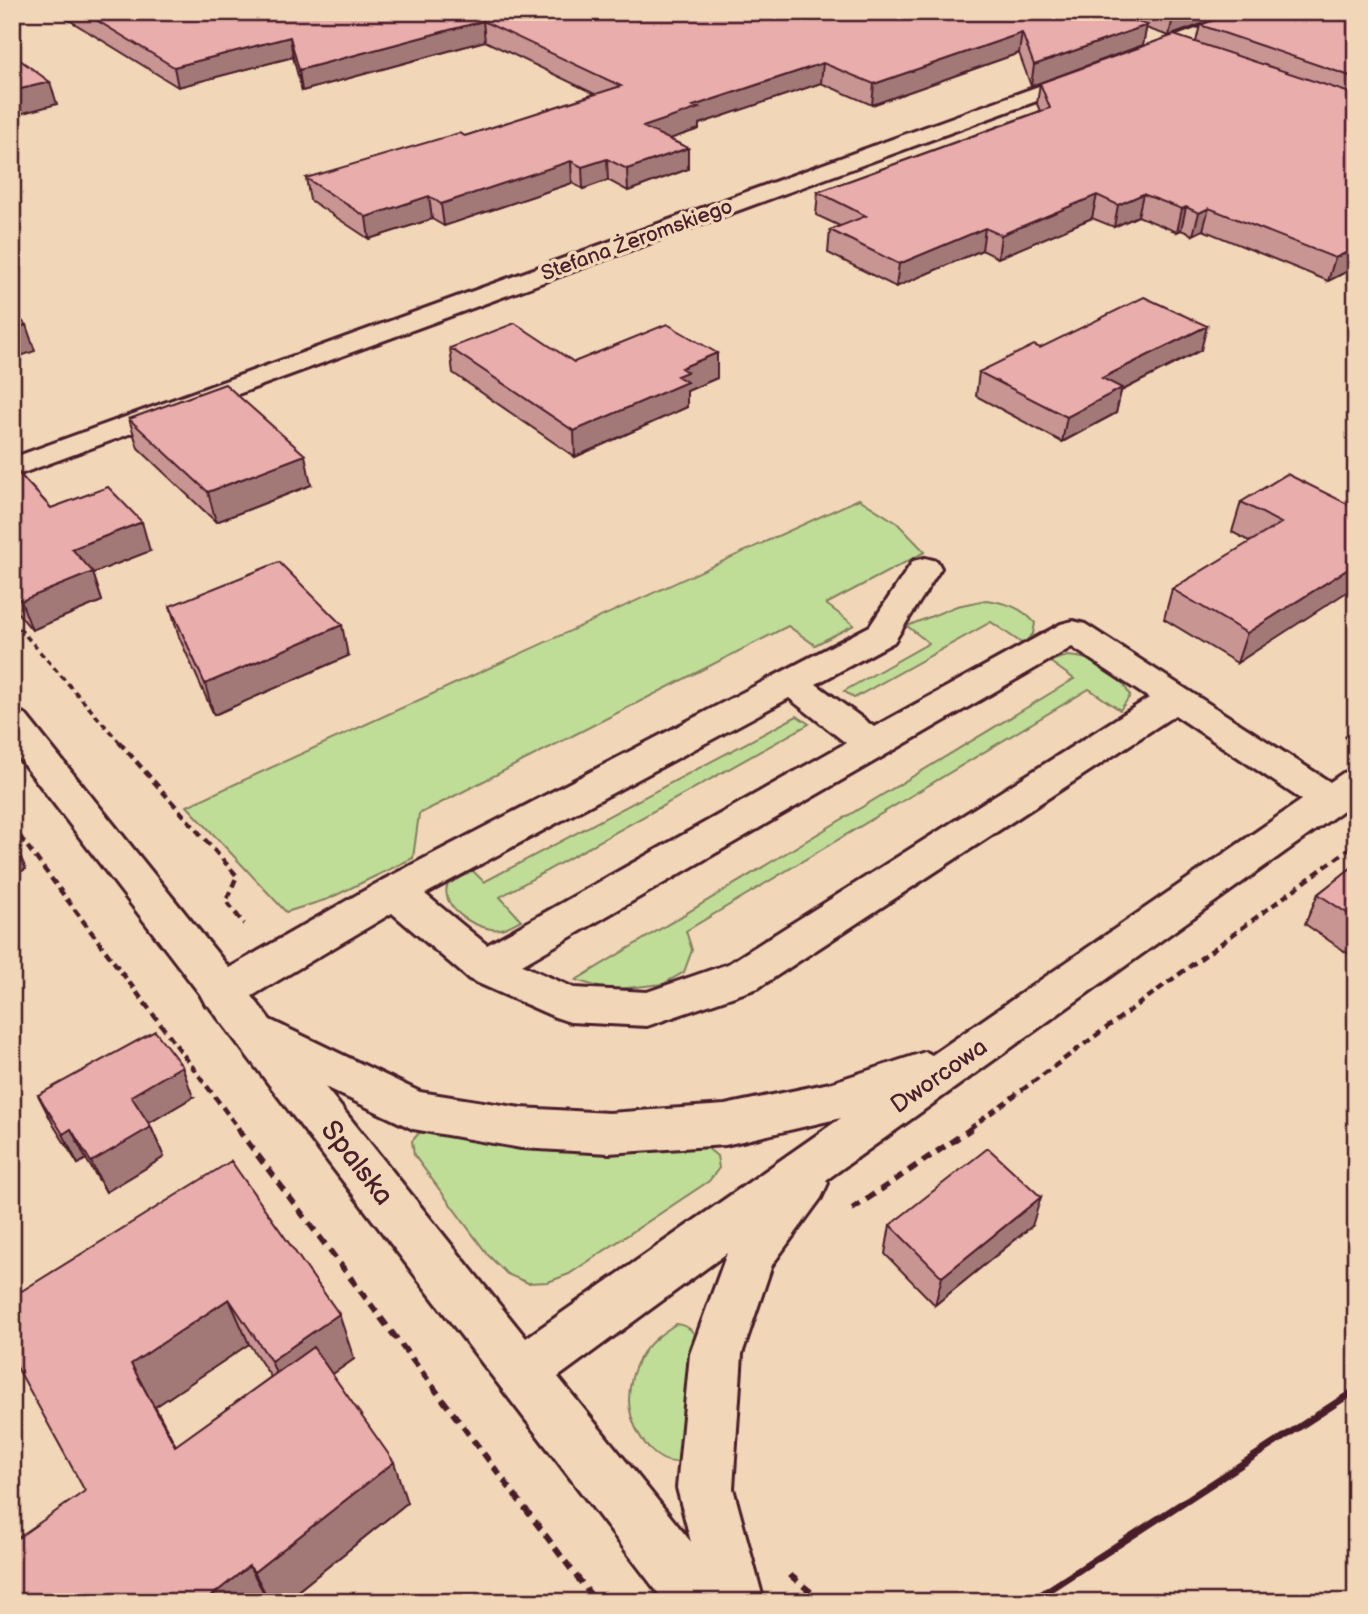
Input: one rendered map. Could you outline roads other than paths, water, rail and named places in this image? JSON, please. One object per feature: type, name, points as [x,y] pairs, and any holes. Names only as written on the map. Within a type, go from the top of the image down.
[{"type":"street","name":"Stefana Żeromskiego","points":[[12,468],[1261,12]]},
{"type":"street","points":[[1144,37],[1200,56]]},
{"type":"street","points":[[925,568],[882,634],[395,892],[274,962],[235,1010],[413,1110],[522,1128],[609,1133],[725,1125],[830,1102],[967,1057]]},
{"type":"street","points":[[484,967],[1073,632],[1292,774],[1343,791]]},
{"type":"street","points":[[792,682],[872,744]]},
{"type":"street","points":[[395,892],[484,967],[570,1005],[647,1009],[743,976],[1176,698]]},
{"type":"street","name":"Spalska","points":[[12,723],[702,1602]]},
{"type":"street","name":"Dworcowa","points":[[523,1371],[824,1155],[1343,791]]},
{"type":"street","points":[[735,1602],[705,1488],[716,1354],[751,1254],[824,1155]]},
{"type":"railway","points":[[1030,1602],[1356,1390]]}]
